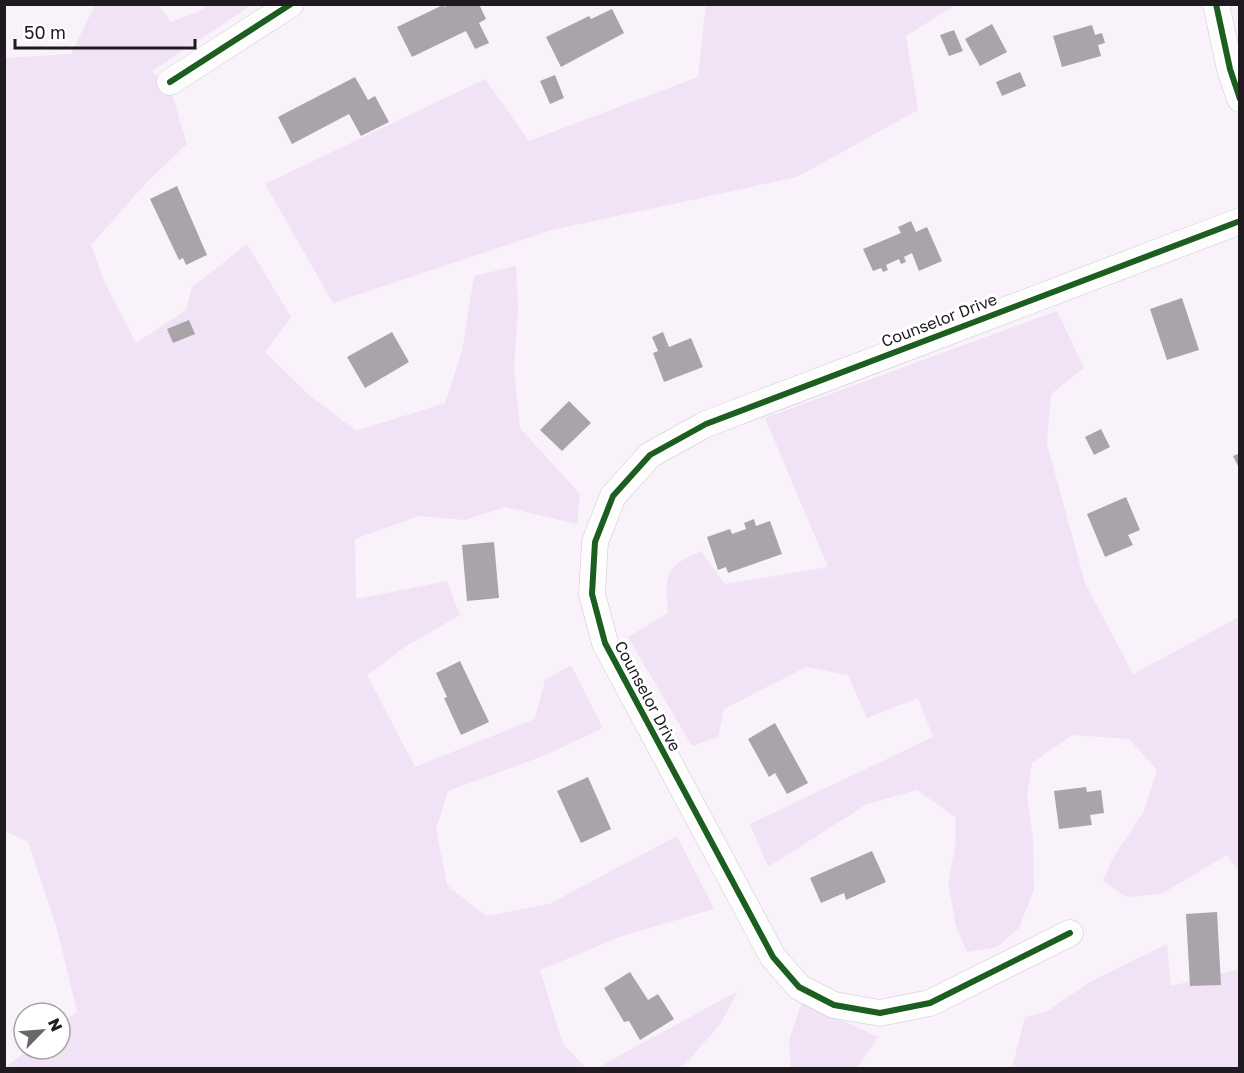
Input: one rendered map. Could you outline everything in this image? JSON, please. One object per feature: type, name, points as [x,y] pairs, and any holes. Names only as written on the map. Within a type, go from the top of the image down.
[{"type":"street","points":[[170,81],[291,4]]},
{"type":"street","points":[[1216,4],[1239,99]]},
{"type":"street","name":"Counselor Drive","points":[[1070,933],[930,1003],[880,1013],[834,1005],[799,987],[772,957],[605,644],[592,594],[596,542],[613,495],[650,454],[706,424],[1239,221]]},
{"type":"shaded area","points":[[95,5],[159,5],[171,22],[203,10],[207,5],[252,5],[152,71],[173,97],[187,144],[147,182],[91,245],[105,283],[136,343],[186,310],[192,287],[247,244],[291,317],[265,352],[309,395],[356,431],[445,403],[462,351],[474,276],[516,266],[518,307],[514,369],[520,428],[580,494],[577,524],[505,507],[465,520],[419,516],[355,539],[356,599],[447,581],[460,615],[406,646],[367,675],[415,767],[535,719],[545,680],[571,665],[603,728],[543,756],[448,791],[436,829],[447,885],[486,916],[549,904],[677,836],[714,909],[622,936],[540,970],[563,1044],[586,1068],[5,1068],[14,1061],[72,1061],[72,1016],[77,1012],[57,929],[28,842],[5,831],[5,58],[71,54]]},
{"type":"shaded area","points":[[706,5],[955,5],[906,36],[918,110],[797,177],[552,230],[333,303],[265,184],[485,79],[529,141],[698,77]]},
{"type":"shaded area","points":[[1057,311],[1084,368],[1051,394],[1047,444],[1085,583],[1133,674],[1239,617],[1239,872],[1227,855],[1161,894],[1127,897],[1103,881],[1113,858],[1144,811],[1157,770],[1129,739],[1072,735],[1032,763],[1027,795],[1033,839],[1034,890],[1019,928],[997,947],[967,952],[956,926],[948,883],[955,848],[956,818],[917,790],[867,804],[768,867],[750,824],[933,737],[918,698],[867,718],[848,675],[806,667],[724,709],[718,737],[692,746],[628,637],[668,613],[667,581],[670,574],[680,562],[701,551],[725,584],[828,567],[765,418]]},
{"type":"shaded area","points":[[1167,944],[1171,986],[1239,969],[1239,1068],[1012,1068],[1025,1017],[1046,1012],[1090,982]]},
{"type":"shaded area","points":[[738,991],[721,1023],[682,1068],[597,1068]]},
{"type":"shaded area","points":[[802,1002],[878,1037],[857,1068],[791,1068],[789,1041]]},
{"type":"building","points":[[450,4],[479,4],[486,19],[479,23],[489,43],[475,49],[466,31],[412,57],[397,27],[443,5],[444,7]]},
{"type":"building","points":[[612,9],[624,33],[561,67],[546,37],[589,16],[591,19]]},
{"type":"building","points":[[992,24],[1007,52],[980,66],[965,39]]},
{"type":"building","points":[[1092,25],[1095,35],[1102,33],[1105,43],[1098,45],[1101,56],[1062,67],[1053,36]]},
{"type":"building","points":[[954,30],[963,51],[949,56],[940,35]]},
{"type":"building","points":[[1020,72],[1026,86],[1002,96],[996,82]]},
{"type":"building","points":[[555,75],[564,98],[550,104],[540,81]]},
{"type":"building","points":[[355,77],[368,100],[375,96],[389,122],[361,136],[349,114],[292,144],[278,117]]},
{"type":"building","points":[[177,186],[207,255],[186,265],[183,258],[179,260],[150,199]]},
{"type":"building","points":[[911,221],[916,232],[927,227],[942,261],[919,271],[912,253],[904,257],[906,262],[901,264],[899,259],[886,265],[888,270],[883,272],[881,268],[873,271],[863,249],[901,233],[898,227]]},
{"type":"building","points":[[1182,298],[1199,350],[1167,360],[1150,309]]},
{"type":"building","points":[[189,320],[195,334],[173,343],[167,329]]},
{"type":"building","points":[[392,332],[409,362],[365,388],[347,357]]},
{"type":"building","points":[[663,332],[669,347],[691,338],[703,367],[664,382],[653,353],[658,351],[652,337]]},
{"type":"building","points":[[569,401],[591,423],[562,451],[540,430]]},
{"type":"building","points":[[1101,429],[1110,447],[1094,455],[1085,437]]},
{"type":"building","points":[[1240,453],[1240,470],[1233,456]]},
{"type":"building","points":[[1126,497],[1140,530],[1128,535],[1133,545],[1105,557],[1087,514]]},
{"type":"building","points":[[754,519],[756,526],[770,521],[782,554],[728,573],[726,567],[718,570],[707,537],[730,529],[732,534],[746,529],[744,523]]},
{"type":"building","points":[[494,542],[499,598],[467,601],[462,545]]},
{"type":"building","points":[[460,661],[489,722],[461,735],[444,698],[447,697],[436,673]]},
{"type":"building","points":[[775,723],[808,783],[787,794],[775,773],[769,777],[748,739]]},
{"type":"building","points":[[588,777],[611,829],[581,843],[557,791]]},
{"type":"building","points":[[1086,787],[1087,792],[1101,790],[1104,813],[1090,815],[1092,825],[1059,829],[1054,791]]},
{"type":"building","points":[[872,851],[886,882],[846,900],[844,893],[821,903],[810,878]]},
{"type":"building","points":[[1217,912],[1221,985],[1190,986],[1186,914]]},
{"type":"building","points":[[630,972],[648,1000],[658,994],[674,1019],[640,1040],[629,1021],[624,1022],[604,988]]},
{"type":"cycle path","points":[[170,82],[291,4]]},
{"type":"cycle path","points":[[1216,4],[1230,69],[1240,99]]},
{"type":"cycle path","points":[[1070,933],[930,1003],[880,1013],[834,1005],[799,987],[773,957],[605,643],[592,594],[595,542],[613,496],[650,455],[706,424],[1240,221]]}]
